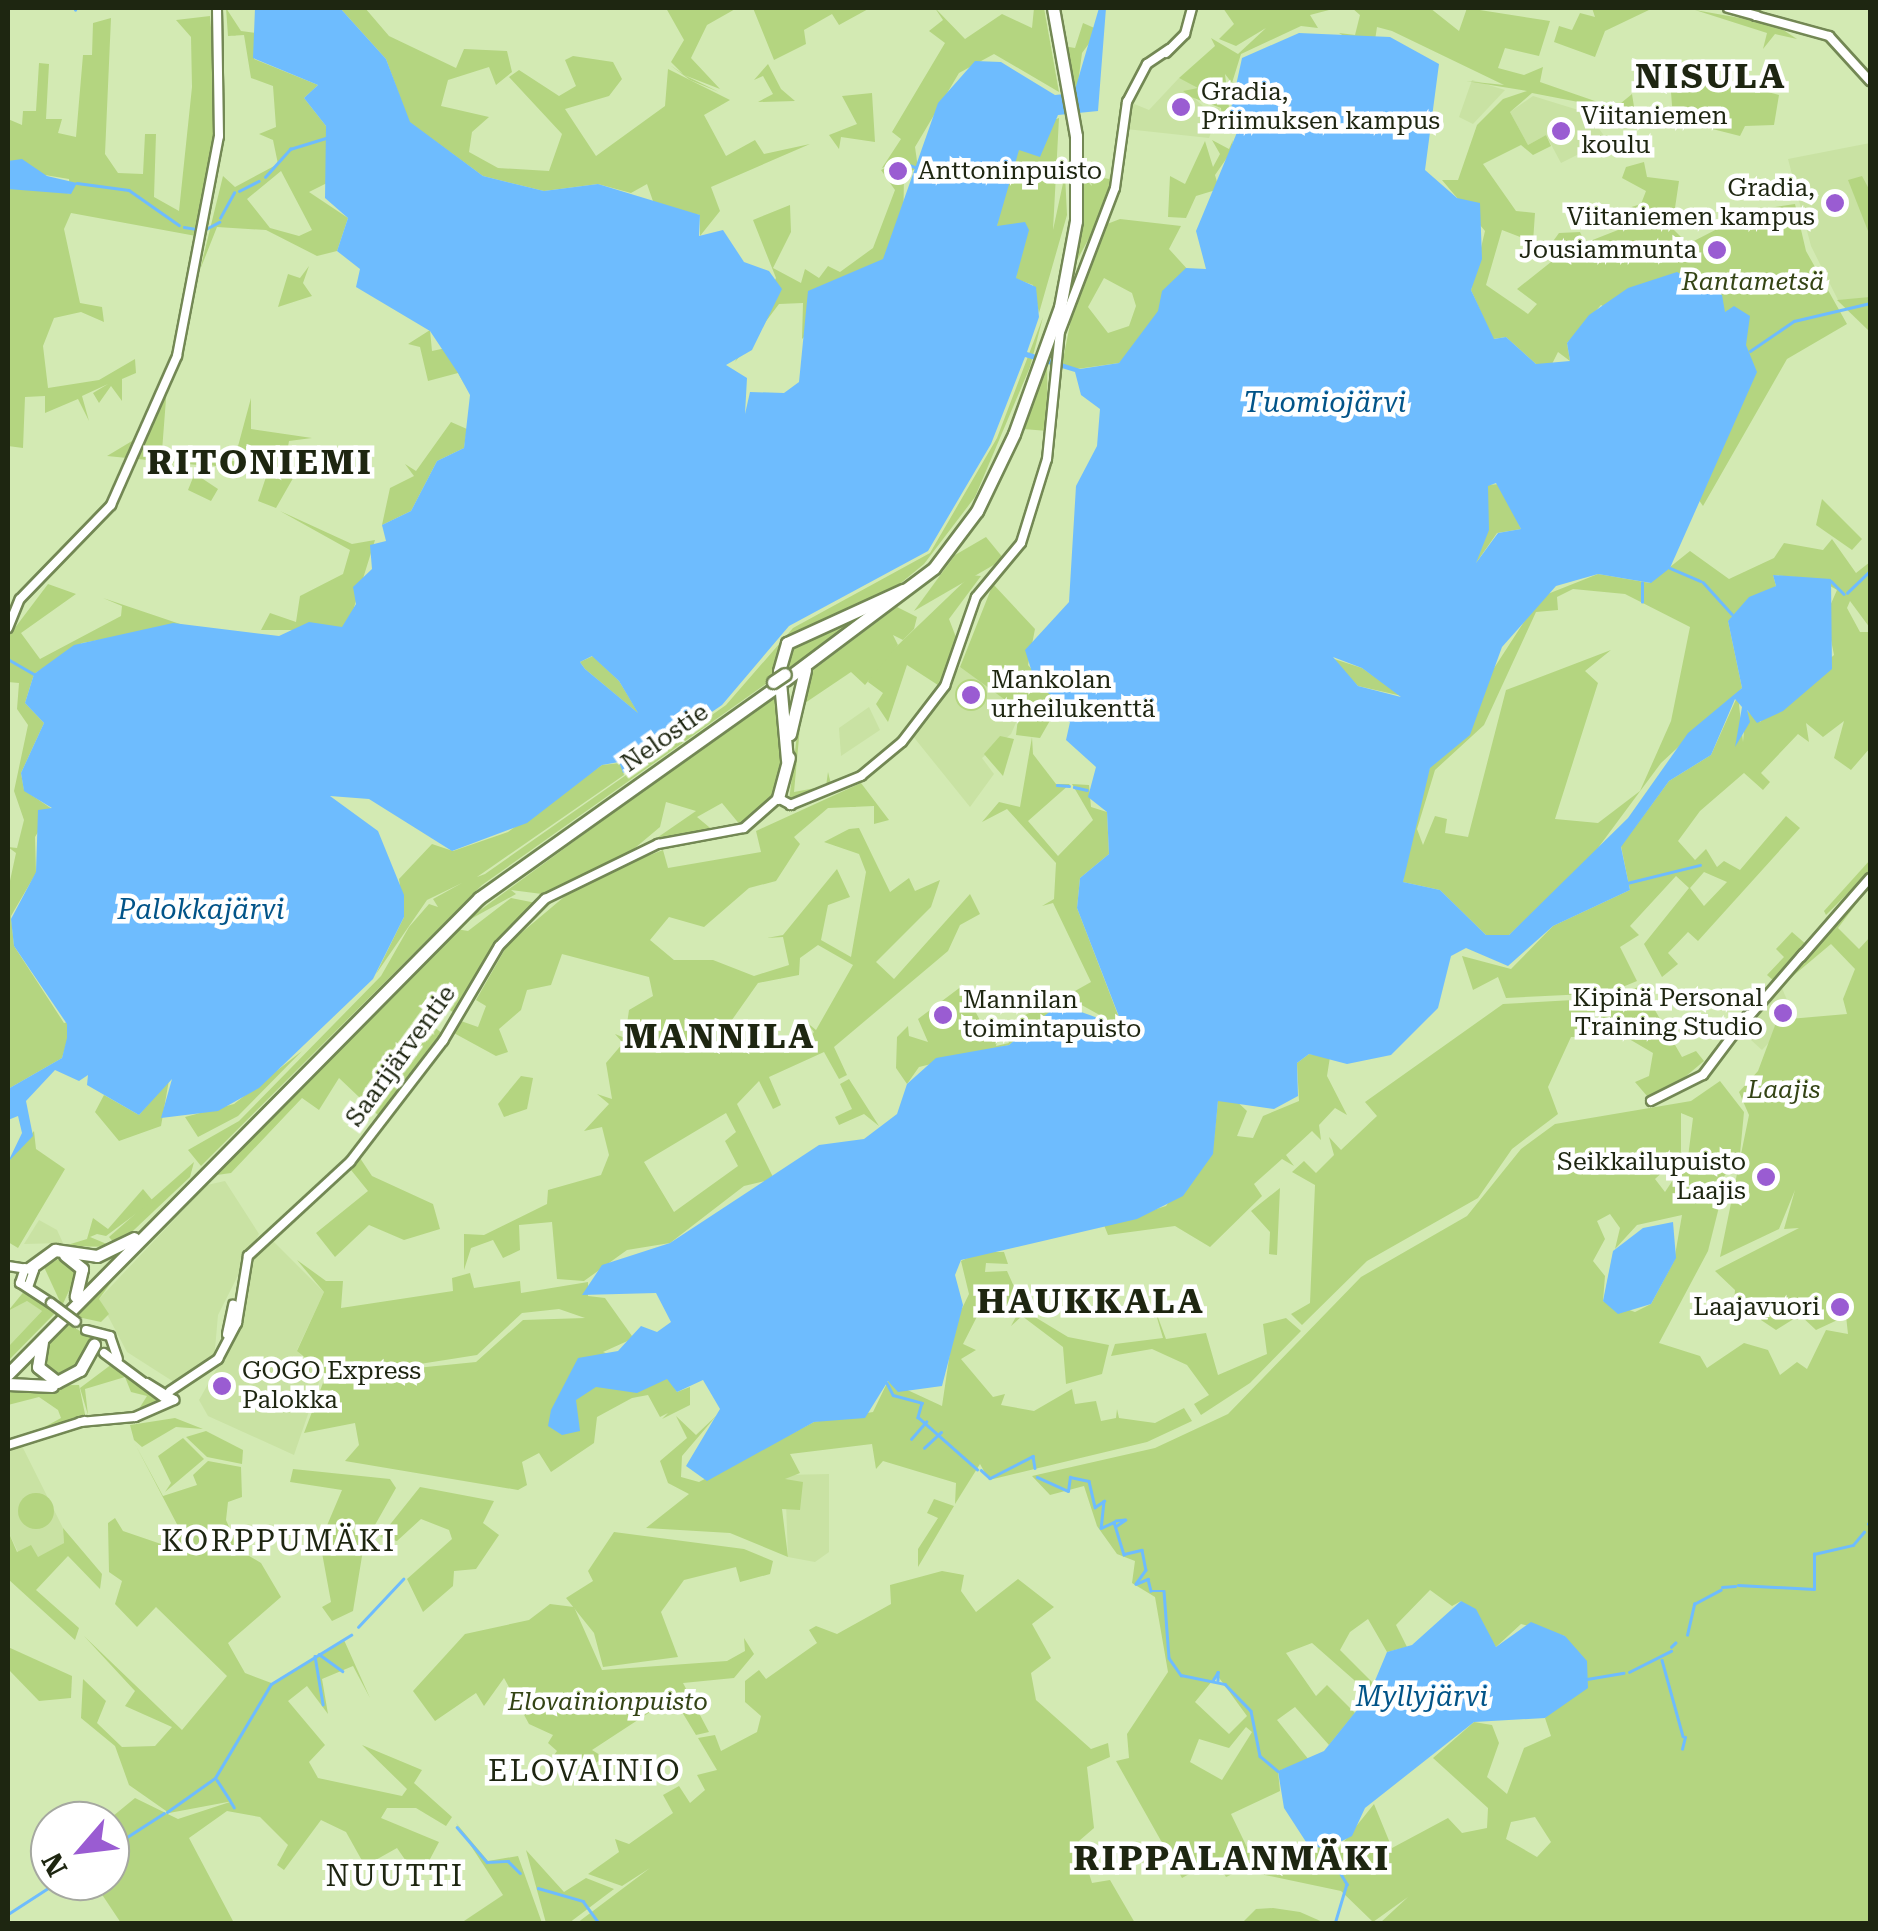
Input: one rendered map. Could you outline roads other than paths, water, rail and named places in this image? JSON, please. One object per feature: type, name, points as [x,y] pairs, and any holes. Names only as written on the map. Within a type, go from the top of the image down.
[{"type":"highway","name":"Nelostie","points":[[8,1374],[479,898],[779,681],[806,666],[949,551],[988,490],[1047,362],[1076,221],[1070,118],[1050,10]]},
{"type":"highway","name":"Nelostie","points":[[8,1366],[471,898],[903,590],[966,518],[1047,362]]},
{"type":"highway","points":[[787,760],[778,672],[787,643],[903,590]]},
{"type":"highway","points":[[777,800],[806,666]]},
{"type":"highway","points":[[29,1277],[55,1250],[98,1256],[134,1238]]},
{"type":"highway","points":[[29,1277],[50,1258],[69,1256],[83,1273],[76,1296]]},
{"type":"highway","points":[[43,1338],[37,1364],[52,1381],[74,1375],[101,1346]]},
{"type":"highway","points":[[8,1384],[67,1385],[101,1346]]},
{"type":"main road","points":[[8,628],[36,586],[97,524],[156,413],[185,322],[219,136],[215,8]]},
{"type":"main road","points":[[777,800],[791,805],[860,774],[901,741],[945,686],[976,597],[1024,536],[1048,459],[1047,362],[1076,276],[1116,188],[1126,102],[1146,66],[1169,49],[1192,8]]},
{"type":"main road","points":[[1715,8],[1742,12]]},
{"type":"main road","points":[[1728,8],[1835,40],[1870,80]]},
{"type":"main road","name":"Saarijärventie","points":[[8,1445],[80,1422],[123,1419],[215,1365],[258,1244],[350,1162],[442,1041],[499,946],[545,899],[651,848],[744,828],[777,800]]},
{"type":"main road","points":[[1651,1101],[1693,1084],[1748,1015],[1870,878]]},
{"type":"main road","points":[[9,1267],[29,1277],[41,1293],[101,1346],[168,1396]]},
{"type":"water","points":[[255,8],[340,8],[386,59],[410,122],[483,176],[544,191],[598,184],[700,215],[699,236],[723,230],[744,262],[769,271],[782,289],[752,350],[726,365],[747,378],[745,414],[750,392],[784,393],[799,382],[808,291],[883,259],[938,103],[975,61],[1001,62],[1055,95],[1074,93],[1099,8],[1106,8],[1098,111],[1058,115],[1040,157],[1019,150],[997,226],[1025,222],[1029,230],[1016,278],[1036,287],[1039,317],[1027,352],[1080,369],[1119,363],[1158,311],[1162,291],[1186,268],[1206,269],[1196,231],[1238,130],[1230,113],[1242,58],[1299,33],[1390,37],[1439,64],[1425,170],[1457,198],[1480,203],[1482,259],[1471,290],[1494,339],[1506,337],[1536,364],[1570,361],[1567,343],[1589,315],[1628,288],[1677,272],[1722,295],[1725,312],[1734,306],[1750,316],[1746,345],[1757,372],[1670,568],[1651,583],[1598,574],[1556,586],[1502,647],[1470,735],[1430,768],[1403,882],[1440,890],[1486,935],[1509,935],[1628,818],[1688,733],[1742,688],[1728,621],[1749,597],[1776,586],[1773,575],[1831,579],[1832,669],[1783,711],[1757,723],[1747,710],[1750,722],[1735,747],[1742,707],[1735,699],[1711,755],[1669,781],[1621,847],[1630,890],[1553,926],[1508,966],[1466,948],[1451,956],[1438,1008],[1391,1055],[1347,1064],[1309,1054],[1297,1063],[1298,1096],[1274,1109],[1218,1101],[1213,1154],[1183,1196],[1137,1219],[961,1260],[955,1275],[963,1305],[942,1386],[898,1392],[888,1381],[865,1418],[814,1422],[707,1481],[686,1466],[720,1409],[703,1380],[677,1392],[667,1379],[637,1393],[596,1387],[576,1400],[580,1431],[562,1435],[548,1426],[551,1410],[578,1358],[618,1351],[641,1326],[657,1332],[671,1322],[656,1293],[582,1295],[602,1265],[670,1243],[819,1145],[864,1139],[897,1114],[907,1084],[936,1058],[1009,1045],[1059,1004],[1123,1027],[1077,908],[1080,878],[1109,854],[1107,812],[1088,797],[1096,767],[1066,740],[1070,722],[1053,713],[1060,701],[1036,685],[1025,650],[1069,602],[1076,486],[1097,446],[1100,409],[1081,395],[1075,372],[1025,357],[991,444],[928,551],[789,626],[722,705],[623,773],[619,762],[602,765],[527,823],[452,851],[369,799],[330,796],[378,831],[404,895],[404,917],[373,979],[259,1088],[218,1111],[161,1118],[172,1079],[139,1115],[87,1085],[88,1075],[79,1081],[55,1070],[26,1101],[33,1136],[8,1162],[22,1133],[18,1116],[8,1120],[8,1089],[62,1058],[67,1038],[67,1024],[14,946],[11,919],[36,872],[38,810],[52,808],[24,791],[21,773],[44,723],[25,703],[34,674],[74,645],[173,623],[279,636],[309,622],[342,627],[356,604],[353,587],[372,569],[370,545],[386,541],[382,525],[411,511],[437,461],[464,448],[470,395],[458,373],[430,331],[356,287],[360,269],[337,251],[348,218],[325,198],[326,126],[304,98],[318,85],[253,58]],"holes":[[[1496,483],[1521,529],[1498,533],[1476,563],[1489,530],[1488,486]],[[592,656],[619,681],[638,713],[580,662]],[[1333,657],[1362,668],[1401,697],[1358,686]]]},
{"type":"water","points":[[22,159],[47,176],[77,183],[71,194],[8,189],[8,161]]},
{"type":"water","points":[[1673,1222],[1676,1258],[1651,1304],[1618,1314],[1603,1301],[1613,1251],[1643,1228]]},
{"type":"water","name":"Myllyjärvi","points":[[1461,1601],[1476,1609],[1496,1647],[1531,1622],[1565,1636],[1587,1661],[1588,1688],[1545,1718],[1474,1722],[1365,1808],[1352,1836],[1326,1849],[1308,1845],[1284,1808],[1278,1771],[1324,1751],[1369,1695],[1387,1652],[1412,1645]]},
{"type":"waterway","points":[[265,177],[290,149],[325,138]]},
{"type":"waterway","points":[[904,163],[918,168]]},
{"type":"waterway","points":[[239,191],[259,181]]},
{"type":"waterway","points":[[77,183],[129,190],[179,225]]},
{"type":"waterway","points":[[220,218],[234,193]]},
{"type":"waterway","points":[[206,229],[219,222]]},
{"type":"waterway","points":[[184,227],[197,229]]},
{"type":"waterway","points":[[1750,351],[1794,321],[1870,303]]},
{"type":"waterway","points":[[1670,568],[1700,581]]},
{"type":"waterway","points":[[1847,593],[1870,571]]},
{"type":"waterway","points":[[1831,581],[1844,594]]},
{"type":"waterway","points":[[1703,582],[1732,614]]},
{"type":"waterway","points":[[1642,583],[1642,602]]},
{"type":"waterway","points":[[8,659],[34,674]]},
{"type":"waterway","points":[[1057,785],[1069,786]]},
{"type":"waterway","points":[[1074,787],[1087,790]]},
{"type":"waterway","points":[[1627,883],[1700,865]]},
{"type":"waterway","points":[[887,1383],[893,1395],[922,1403],[918,1417],[977,1469]]},
{"type":"waterway","points":[[911,1439],[926,1422]]},
{"type":"waterway","points":[[924,1448],[941,1432]]},
{"type":"waterway","points":[[981,1470],[990,1478],[1033,1456],[1035,1468]]},
{"type":"waterway","points":[[1037,1477],[1068,1491],[1070,1477],[1089,1481],[1095,1507],[1104,1501],[1101,1528],[1114,1522],[1124,1554],[1142,1550],[1146,1570],[1136,1584],[1148,1579],[1151,1591],[1164,1591],[1169,1658],[1181,1675],[1225,1684],[1251,1711],[1260,1756],[1278,1771]]},
{"type":"waterway","points":[[1116,1521],[1125,1520],[1116,1526]]},
{"type":"waterway","points":[[1738,1585],[1814,1589],[1814,1554],[1853,1545],[1864,1532]]},
{"type":"waterway","points":[[358,1627],[403,1579]]},
{"type":"waterway","points":[[1722,1587],[1735,1586]]},
{"type":"waterway","points":[[1687,1635],[1694,1604],[1720,1590]]},
{"type":"waterway","points":[[167,1812],[215,1778],[271,1684],[351,1635]]},
{"type":"waterway","points":[[1671,1647],[1675,1643]]},
{"type":"waterway","points":[[1629,1672],[1671,1651]]},
{"type":"waterway","points":[[319,1654],[342,1671]]},
{"type":"waterway","points":[[315,1656],[323,1704]]},
{"type":"waterway","points":[[1662,1660],[1683,1736]]},
{"type":"waterway","points":[[1213,1680],[1218,1672],[1218,1680]]},
{"type":"waterway","points":[[1581,1680],[1623,1673]]},
{"type":"waterway","points":[[1682,1749],[1685,1737]]},
{"type":"waterway","points":[[217,1780],[230,1800]]},
{"type":"waterway","points":[[231,1802],[234,1807]]},
{"type":"waterway","points":[[130,1835],[164,1813]]},
{"type":"waterway","points":[[457,1827],[487,1862],[508,1861],[520,1873]]},
{"type":"waterway","points":[[1326,1849],[1347,1884],[1335,1924]]},
{"type":"waterway","points":[[538,1888],[583,1901],[600,1924]]},
{"type":"waterway","points":[[8,1914],[30,1900]]},
{"type":"place","name":"Gradia, Priimuksen kampus","points":[[1181,107]]},
{"type":"place","name":"Viitaniemen koulu","points":[[1561,131]]},
{"type":"place","name":"Anttoninpuisto","points":[[898,171]]},
{"type":"place","name":"Gradia, Viitaniemen kampus","points":[[1835,203]]},
{"type":"place","name":"Jousiammunta","points":[[1717,250]]},
{"type":"place","name":"Mankolan urheilukenttä","points":[[971,695]]},
{"type":"place","name":"Kipinä Personal Training Studio","points":[[1783,1013]]},
{"type":"place","name":"Mannilan toimintapuisto","points":[[943,1015]]},
{"type":"place","name":"Seikkailupuisto Laajis","points":[[1766,1177]]},
{"type":"place","name":"Laajavuori","points":[[1840,1307]]},
{"type":"place","name":"GOGO Express Palokka","points":[[222,1386]]},
{"type":"district","name":"NISULA","points":[[1711,77]]},
{"type":"district","name":"RITONIEMI","points":[[260,463]]},
{"type":"district","name":"MANNILA","points":[[720,1037]]},
{"type":"district","name":"HAUKKALA","points":[[1091,1302]]},
{"type":"district","name":"KORPPUMÄKI","points":[[279,1541]]},
{"type":"district","name":"ELOVAINIO","points":[[585,1771]]},
{"type":"district","name":"RIPPALANMÄKI","points":[[1232,1859]]},
{"type":"district","name":"NUUTTI","points":[[395,1876]]},
{"type":"park label","name":"Rantametsä","points":[[1753,282]]},
{"type":"park label","name":"Laajis","points":[[1784,1090]]},
{"type":"park label","name":"Elovainionpuisto","points":[[608,1702]]},
{"type":"water label","name":"Tuomiojärvi","points":[[1325,403]]},
{"type":"water label","name":"Palokkajärvi","points":[[201,910]]}]
